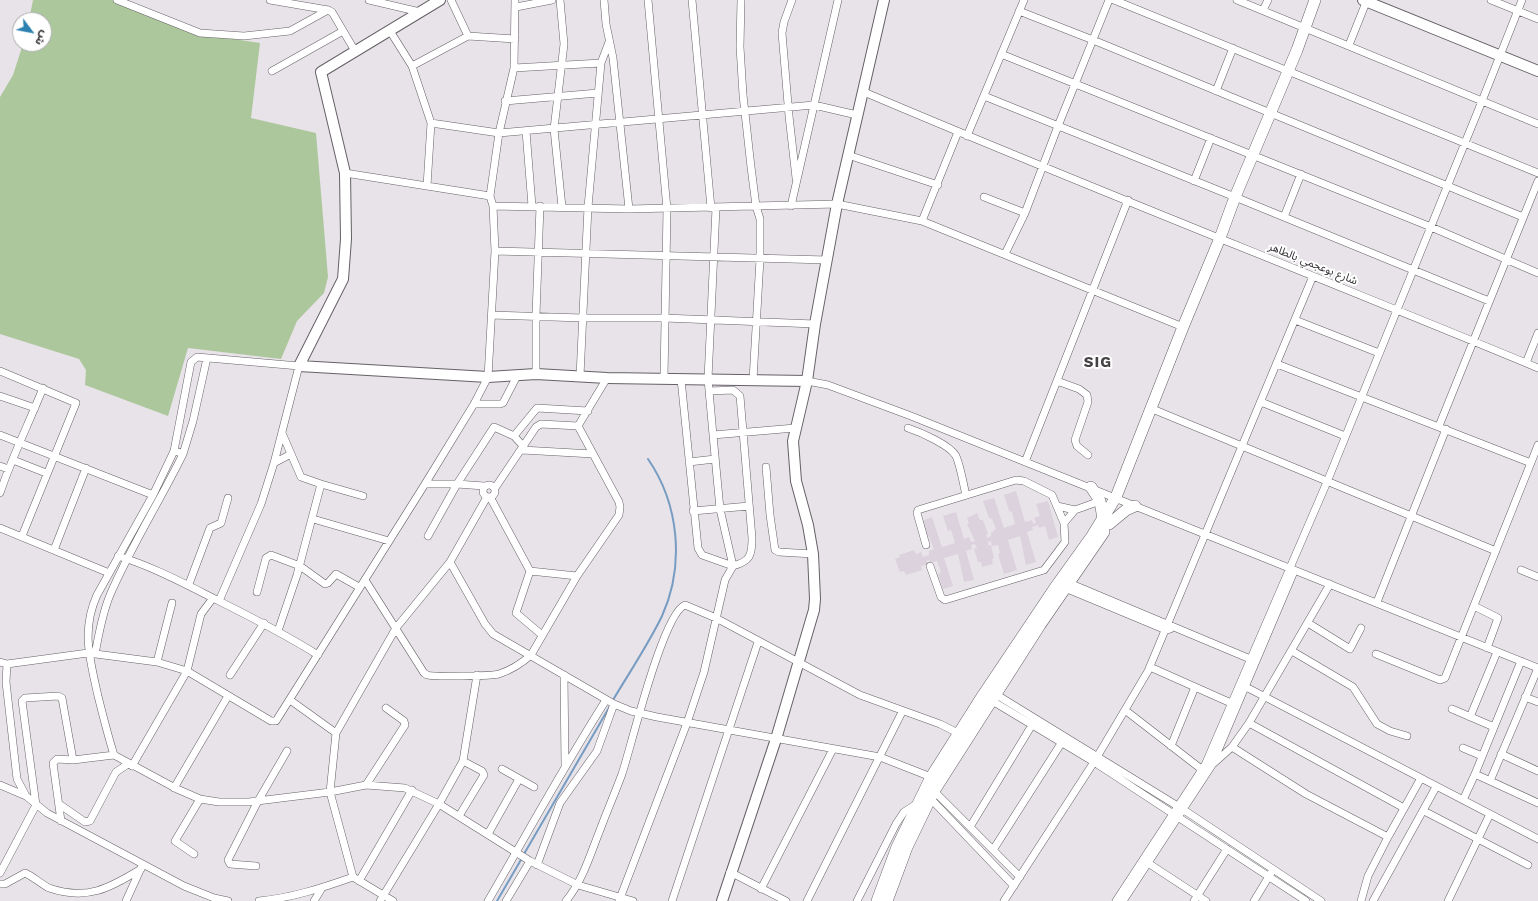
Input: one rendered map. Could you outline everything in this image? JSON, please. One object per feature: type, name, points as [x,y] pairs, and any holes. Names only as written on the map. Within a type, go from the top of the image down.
[{"type":"main road","points":[[877,901],[897,847],[931,777],[958,733],[989,694],[1067,585],[1106,522],[1150,408],[1220,238],[1234,197],[1271,114],[1315,0]]},
{"type":"main road","points":[[1091,488],[1100,502],[1106,522]]},
{"type":"main road","points":[[890,900],[907,846],[932,794],[989,694],[1106,522],[1135,506]]},
{"type":"street","points":[[117,0],[200,33],[244,36],[290,31],[328,10]]},
{"type":"street","points":[[270,0],[328,10],[335,16],[355,51]]},
{"type":"street","points":[[369,0],[420,12]]},
{"type":"street","points":[[116,772],[130,765],[187,671],[201,614],[216,599],[261,504],[274,464],[299,366],[343,279],[346,239],[345,173],[321,72],[440,0]]},
{"type":"street","points":[[451,0],[468,36]]},
{"type":"street","points":[[0,662],[7,664],[91,654],[157,662],[187,671],[274,722],[276,721],[425,484],[474,404],[488,377],[495,251],[493,206],[490,196],[499,133],[514,68],[515,4],[552,0]]},
{"type":"street","points":[[560,0],[564,44],[554,129],[562,206]]},
{"type":"street","points":[[604,0],[609,42],[613,58],[629,209]]},
{"type":"street","points":[[648,0],[667,208],[664,378]]},
{"type":"street","points":[[620,900],[687,723],[704,672],[725,580],[733,566],[720,509],[708,379],[713,257],[713,208],[701,114],[692,0]]},
{"type":"street","points":[[741,0],[740,47],[756,206],[760,219],[760,258],[753,380]]},
{"type":"street","points":[[792,0],[784,22],[782,33],[788,106],[797,184]]},
{"type":"street","points":[[791,206],[838,0]]},
{"type":"street","points":[[722,901],[730,872],[776,739],[814,610],[813,554],[808,525],[796,481],[793,441],[807,380],[815,324],[837,204],[884,0]]},
{"type":"street","points":[[967,136],[1024,0]]},
{"type":"street","points":[[1005,254],[1025,213],[1058,126],[1109,0]]},
{"type":"street","points":[[1114,0],[1538,173]]},
{"type":"street","points":[[1237,0],[1538,124]]},
{"type":"street","points":[[1263,10],[1268,0]]},
{"type":"street","points":[[1349,45],[1366,0],[1538,71]]},
{"type":"street","points":[[1491,0],[1538,19]]},
{"type":"street","points":[[1212,765],[1246,687],[1278,593],[1291,568],[1361,398],[1522,0]]},
{"type":"street","points":[[1019,11],[1448,185],[1523,217]]},
{"type":"street","points":[[272,71],[343,31]]},
{"type":"street","points":[[390,31],[412,66],[431,123],[427,186]]},
{"type":"street","points":[[412,66],[468,36],[515,39]]},
{"type":"street","points":[[580,376],[588,207],[601,63],[609,42]]},
{"type":"street","points":[[1216,91],[1233,48]]},
{"type":"street","points":[[1001,54],[1431,227],[1538,273]]},
{"type":"street","points":[[514,68],[601,63]]},
{"type":"street","name":"شارع بوعجمي بالطاهر","points":[[864,92],[967,136],[1128,200],[1538,368]]},
{"type":"street","points":[[505,102],[598,93]]},
{"type":"street","points":[[984,96],[1489,301]]},
{"type":"street","points":[[431,123],[499,133],[788,106],[814,105],[857,115]]},
{"type":"street","points":[[526,131],[536,206],[539,252],[536,315],[536,374]]},
{"type":"street","points":[[922,221],[938,185],[958,132]]},
{"type":"street","points":[[1194,181],[1211,138]]},
{"type":"street","points":[[848,155],[938,185]]},
{"type":"street","points":[[345,173],[490,196]]},
{"type":"street","points":[[1284,217],[1301,174]]},
{"type":"street","points":[[1377,602],[1412,517],[1473,342],[1538,180]]},
{"type":"street","points":[[984,197],[1025,213]]},
{"type":"street","points":[[1025,462],[1128,200]]},
{"type":"street","points":[[493,206],[562,206],[629,209],[837,204],[922,221],[1183,327]]},
{"type":"street","points":[[495,251],[827,260]]},
{"type":"street","points":[[1004,901],[1095,759],[1150,667],[1169,627],[1313,276]]},
{"type":"street","points":[[492,315],[536,315],[582,318],[664,318],[815,324]]},
{"type":"street","points":[[1295,320],[1379,353]]},
{"type":"street","points":[[1526,363],[1538,333]]},
{"type":"street","points":[[59,804],[85,822],[90,821],[116,772],[116,756],[91,654],[88,622],[90,613],[109,573],[153,495],[174,451],[191,362],[197,357],[299,366],[488,377],[536,374],[607,378],[807,380],[828,385],[1116,497],[1135,506],[1538,668],[1490,781]]},
{"type":"street","points":[[91,654],[110,596],[127,559],[183,454],[193,421],[207,358]]},
{"type":"street","points":[[1276,364],[1361,398],[1531,462]]},
{"type":"street","points":[[0,371],[76,402],[46,473],[22,536]]},
{"type":"street","points":[[474,404],[503,403],[517,376]]},
{"type":"street","points":[[578,426],[607,378]]},
{"type":"street","points":[[681,379],[696,536],[700,552],[719,562],[733,566],[745,562],[752,553],[740,396],[733,390],[710,391]]},
{"type":"street","points":[[1057,381],[1079,389],[1087,395],[1088,402],[1075,440],[1077,446],[1088,455]]},
{"type":"street","points":[[0,493],[8,469],[21,442],[43,388]]},
{"type":"street","points":[[0,396],[35,408]]},
{"type":"street","points":[[1261,402],[1345,436]]},
{"type":"street","points":[[514,436],[537,408],[588,411]]},
{"type":"street","points":[[1150,408],[1496,551]]},
{"type":"street","points":[[393,901],[382,898],[356,879],[330,792],[336,733],[396,628],[450,562],[489,497],[495,494],[495,488],[538,425],[578,426]]},
{"type":"street","points":[[365,580],[424,673],[427,675],[500,674],[518,665],[531,655],[577,576],[619,516],[619,502],[578,426]]},
{"type":"street","points":[[428,536],[457,484],[494,427],[514,436],[523,449]]},
{"type":"street","points":[[713,435],[795,428]]},
{"type":"street","points":[[908,428],[926,436],[953,452],[958,463],[966,495]]},
{"type":"street","points":[[282,433],[301,477],[363,496]]},
{"type":"street","points":[[0,435],[153,495]]},
{"type":"street","points":[[1376,654],[1442,680],[1445,678],[1538,445]]},
{"type":"street","points":[[523,449],[593,454]]},
{"type":"street","points":[[174,451],[183,454]]},
{"type":"street","points":[[274,464],[291,454]]},
{"type":"street","points":[[689,462],[715,459]]},
{"type":"street","points":[[13,460],[46,473]]},
{"type":"street","points":[[0,466],[8,469]]},
{"type":"street","points":[[766,467],[775,550],[778,552],[813,554]]},
{"type":"street","points":[[54,550],[86,468]]},
{"type":"street","points":[[926,545],[917,513],[918,510],[1016,480],[1022,481],[1052,495],[1064,523],[1065,542],[1044,570],[944,600],[941,597],[930,566]]},
{"type":"street","points":[[278,630],[300,566],[321,484]]},
{"type":"street","points":[[425,484],[484,486],[489,484],[495,488]]},
{"type":"street","points":[[484,486],[483,492],[489,497],[530,571],[516,613],[542,635]]},
{"type":"street","points":[[189,584],[210,528],[221,523],[228,498]]},
{"type":"street","points":[[1057,506],[1075,510],[1100,502]]},
{"type":"street","points":[[694,511],[749,506]]},
{"type":"street","points":[[1064,523],[1075,510]]},
{"type":"street","points":[[313,519],[389,541]]},
{"type":"street","points":[[0,528],[109,573]]},
{"type":"street","points":[[257,592],[268,555],[300,566],[325,584],[328,584],[336,574],[359,587]]},
{"type":"street","points":[[118,556],[152,567],[189,584],[278,630],[318,655]]},
{"type":"street","points":[[450,562],[488,629],[493,634],[614,704],[639,713],[687,723],[880,757],[931,777]]},
{"type":"street","points":[[1522,570],[1538,577]]},
{"type":"street","points":[[530,571],[577,576]]},
{"type":"street","points":[[1123,901],[1205,772],[1232,747],[1249,723],[1330,584]]},
{"type":"street","points":[[1067,585],[1254,661]]},
{"type":"street","points":[[157,662],[172,603]]},
{"type":"street","points":[[566,901],[578,885],[622,773],[639,713],[661,648],[676,612],[685,605],[716,618],[758,642],[798,661],[860,695],[902,712],[940,724],[958,733]]},
{"type":"street","points":[[1474,606],[1498,618],[1487,648]]},
{"type":"street","points":[[230,676],[264,623]]},
{"type":"street","points":[[1308,623],[1350,649],[1361,628]]},
{"type":"street","points":[[672,901],[758,642]]},
{"type":"street","points":[[1292,651],[1353,688],[1377,724],[1390,731],[1407,736]]},
{"type":"street","points":[[1470,717],[1496,652]]},
{"type":"street","points":[[1205,772],[1231,703],[1254,661]]},
{"type":"street","points":[[1464,800],[1522,661]]},
{"type":"street","points":[[7,664],[6,682],[17,779],[26,796],[36,805],[61,821],[142,867],[214,898],[228,901]]},
{"type":"street","points":[[1150,667],[1231,703]]},
{"type":"street","points":[[382,898],[439,804],[463,760],[477,675]]},
{"type":"street","points":[[564,675],[565,768]]},
{"type":"street","points":[[1171,746],[1195,687]]},
{"type":"street","points":[[1246,687],[1264,698],[1538,839]]},
{"type":"street","points":[[989,694],[1032,725],[1095,759],[1176,816],[1306,901]]},
{"type":"street","points":[[989,694],[1095,759],[1181,808],[1321,901]]},
{"type":"street","points":[[0,873],[36,805],[22,701],[25,698],[58,696],[62,698],[73,760]]},
{"type":"street","points":[[174,788],[228,696]]},
{"type":"street","points":[[1525,697],[1538,702]]},
{"type":"street","points":[[290,700],[336,733]]},
{"type":"street","points":[[488,901],[606,700]]},
{"type":"street","points":[[537,865],[560,803],[597,751],[614,704]]},
{"type":"street","points":[[366,785],[405,726],[404,721],[386,708]]},
{"type":"street","points":[[1452,709],[1494,727]]},
{"type":"street","points":[[1125,710],[1205,772]]},
{"type":"street","points":[[807,901],[902,712]]},
{"type":"street","points":[[1249,723],[1404,808]]},
{"type":"street","points":[[970,827],[1032,725]]},
{"type":"street","points":[[993,850],[1062,742]]},
{"type":"street","points":[[1232,747],[1306,794],[1388,837]]},
{"type":"street","points":[[1463,748],[1482,756]]},
{"type":"street","points":[[761,889],[834,749]]},
{"type":"street","points":[[256,866],[230,864],[228,862],[258,801],[287,751]]},
{"type":"street","points":[[1501,754],[1538,771]]},
{"type":"street","points":[[61,821],[54,761],[58,759],[73,760],[116,756],[174,788],[200,799],[219,802],[258,801],[330,792],[366,785],[412,790],[459,816],[537,865],[578,885],[620,900],[634,901]]},
{"type":"street","points":[[459,816],[484,775],[482,771],[463,760]]},
{"type":"street","points":[[502,769],[534,787]]},
{"type":"street","points":[[1475,774],[1538,803]]},
{"type":"street","points":[[1361,901],[1368,876],[1421,778]]},
{"type":"street","points":[[488,834],[519,779]]},
{"type":"street","points":[[1,787],[26,796]]},
{"type":"street","points":[[1373,901],[1436,787]]},
{"type":"street","points":[[259,901],[275,900],[356,879],[412,790]]},
{"type":"street","points":[[932,794],[970,827],[1020,877]]},
{"type":"street","points":[[932,794],[1014,886]]},
{"type":"street","points":[[194,854],[175,841],[200,799]]},
{"type":"street","points":[[857,901],[896,824],[904,812],[918,803]]},
{"type":"street","points":[[1424,811],[1528,865]]},
{"type":"street","points":[[1448,901],[1477,838],[1490,814]]},
{"type":"street","points":[[977,846],[982,840]]},
{"type":"street","points":[[1196,898],[1226,849]]},
{"type":"street","points":[[506,901],[530,860]]},
{"type":"street","points":[[1144,866],[1196,898],[1206,901]]},
{"type":"street","points":[[1116,901],[1144,866]]},
{"type":"street","points":[[0,884],[5,884],[26,873],[50,888],[71,895],[94,895],[104,892],[142,867]]},
{"type":"street","points":[[126,901],[142,867]]},
{"type":"street","points":[[1254,901],[1274,870]]},
{"type":"street","points":[[730,872],[761,889],[773,898],[786,901]]},
{"type":"street","points":[[314,901],[322,888]]},
{"type":"shaded area","points":[[1016,491],[1025,522],[1032,520],[1033,524],[1036,523],[1034,518],[1040,516],[1036,504],[1048,501],[1058,537],[1049,540],[1045,526],[1039,528],[1038,525],[1032,527],[1033,530],[1027,532],[1036,562],[1026,565],[1020,536],[1008,540],[1017,570],[1004,574],[998,554],[1000,553],[998,545],[992,546],[991,541],[988,542],[988,545],[991,545],[994,558],[992,559],[993,564],[982,567],[981,562],[978,562],[974,549],[977,548],[975,544],[971,545],[972,549],[966,551],[974,580],[964,582],[958,554],[944,558],[953,586],[943,589],[938,574],[941,572],[937,561],[930,563],[929,560],[927,560],[928,564],[921,566],[922,570],[906,575],[904,571],[900,572],[895,559],[900,557],[899,555],[914,550],[916,554],[921,552],[923,557],[929,555],[929,551],[934,549],[922,521],[932,517],[942,547],[955,543],[951,530],[948,531],[943,516],[956,512],[964,539],[969,537],[971,542],[975,541],[967,524],[969,523],[967,518],[977,513],[980,520],[983,520],[988,534],[986,535],[987,538],[991,536],[991,533],[996,529],[992,519],[989,518],[983,501],[994,498],[1004,528],[1015,524],[1012,512],[1009,511],[1004,495]]},
{"type":"green space","points":[[33,0],[113,0],[194,33],[260,43],[251,118],[316,133],[328,277],[324,293],[297,321],[281,359],[188,348],[168,416],[85,385],[86,370],[79,359],[0,334],[0,97],[13,75],[20,52],[52,52],[52,12],[31,12]]},
{"type":"waterway","points":[[613,700],[657,627],[669,596],[674,576],[676,556],[672,515],[666,495],[648,459]]},
{"type":"waterway","points":[[524,854],[610,706]]},
{"type":"waterway","points":[[497,901],[522,858]]},
{"type":"district","name":"SIG","points":[[1098,363]]}]
